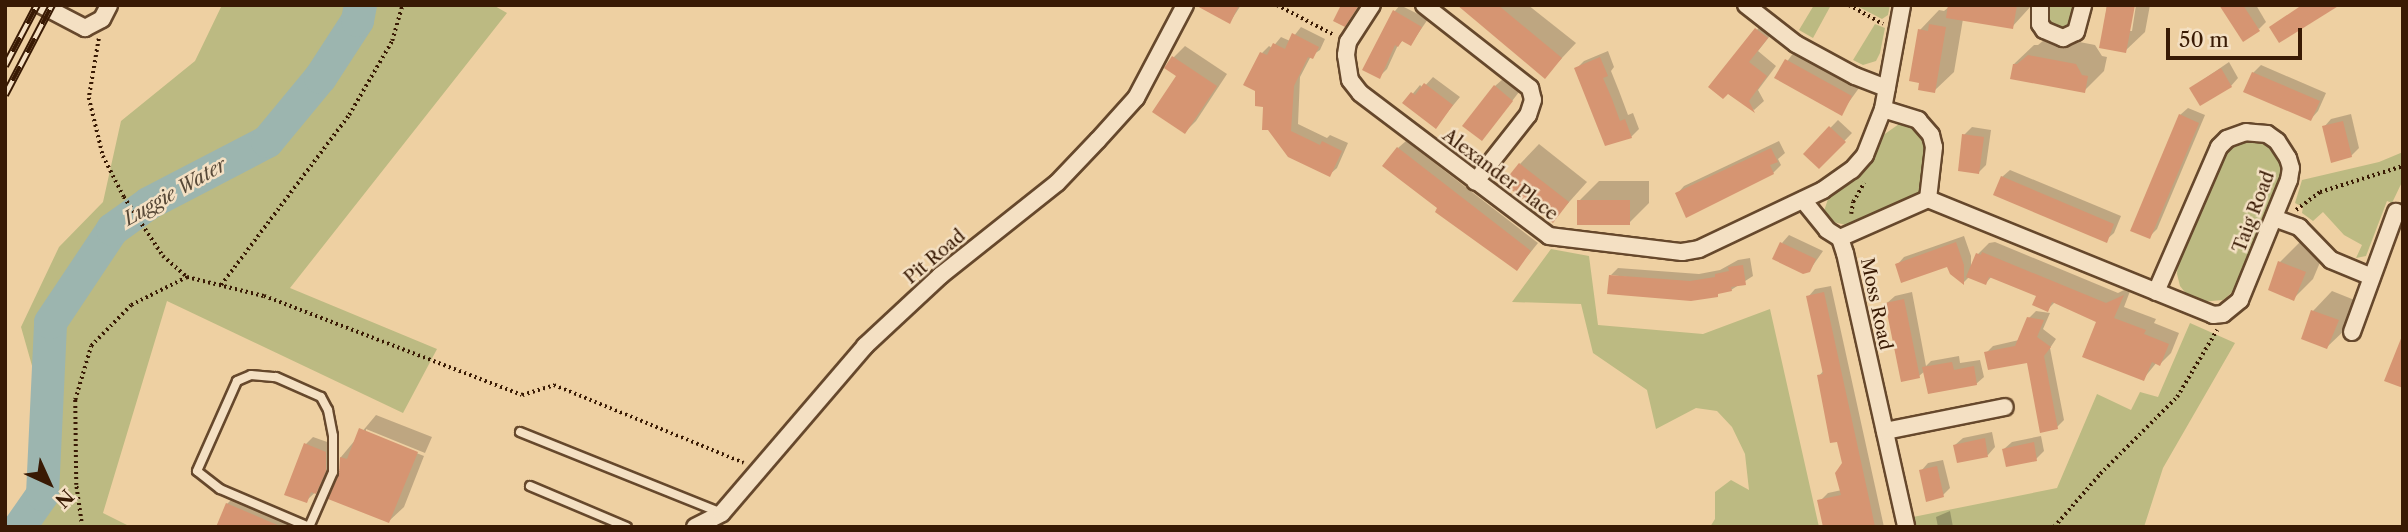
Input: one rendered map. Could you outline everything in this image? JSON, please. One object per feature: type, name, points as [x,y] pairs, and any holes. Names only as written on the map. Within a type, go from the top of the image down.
[{"type":"street","points":[[41,5],[85,28],[106,12]]},
{"type":"street","name":"Pit Road","points":[[695,527],[722,513],[864,346],[940,276],[1057,183],[1098,140],[1136,98],[1185,5]]},
{"type":"street","points":[[1348,42],[1372,5]]},
{"type":"street","points":[[1424,5],[1530,88],[1533,100],[1528,115],[1475,182]]},
{"type":"street","points":[[1746,5],[1796,44],[1855,76],[1887,88]]},
{"type":"street","name":"Alexander Place","points":[[1348,42],[1347,68],[1350,80],[1360,93],[1539,231],[1557,239],[1682,252],[1699,249],[1803,200],[1838,181],[1865,155],[1883,109],[1902,5]]},
{"type":"street","points":[[2040,5],[2040,24],[2044,30],[2063,38],[2076,32],[2084,5]]},
{"type":"street","points":[[1883,109],[1917,120],[1931,135],[1934,147],[1928,199]]},
{"type":"street","name":"Taig Road","points":[[2156,292],[2213,157],[2227,139],[2239,133],[2267,134],[2284,149],[2291,168],[2282,220],[2240,300],[2223,314]]},
{"type":"street","points":[[1803,200],[1827,230],[1840,238],[1928,199],[2213,315],[2223,314]]},
{"type":"street","points":[[2351,332],[2396,212]]},
{"type":"street","points":[[2282,220],[2306,232],[2331,260],[2372,276]]},
{"type":"street","name":"Moss Road","points":[[1840,238],[1906,527]]},
{"type":"street","points":[[1885,431],[2005,407]]},
{"type":"lane","points":[[251,375],[276,377],[321,397],[328,410],[333,472],[310,526],[220,489],[197,471],[237,381],[251,375]]},
{"type":"lane","points":[[520,432],[722,513]]},
{"type":"lane","points":[[530,486],[626,527]]},
{"type":"path","points":[[221,285],[348,115],[393,41],[402,5]]},
{"type":"path","points":[[1277,5],[1348,42]]},
{"type":"path","points":[[1849,5],[1897,32]]},
{"type":"path","points":[[1854,15],[1857,10]]},
{"type":"path","points":[[106,12],[89,98],[103,156],[124,197],[163,257],[187,277],[264,296],[522,395],[554,385],[761,470]]},
{"type":"path","points":[[1858,229],[1850,211],[1870,168],[1865,155]]},
{"type":"path","points":[[2282,220],[2320,192],[2403,166]]},
{"type":"path","points":[[82,527],[76,485],[75,400],[92,346],[131,305],[187,277]]},
{"type":"path","points":[[2053,527],[2100,474],[2177,397],[2214,337],[2223,314]]},
{"type":"shaded area","points":[[222,5],[493,5],[507,13],[290,288],[437,349],[403,413],[167,301],[103,513],[131,527],[22,527],[52,436],[21,327],[59,247],[103,202],[121,121],[195,61]]},
{"type":"shaded area","points":[[1814,5],[1831,5],[1813,38],[1799,30]]},
{"type":"shaded area","points":[[1855,5],[1890,5],[1888,15],[1882,19]]},
{"type":"shaded area","points":[[2048,5],[2078,5],[2075,18],[2069,27],[2060,30],[2052,27],[2047,19]]},
{"type":"shaded area","points":[[1875,24],[1885,28],[1880,53],[1876,61],[1863,65],[1853,60]]},
{"type":"shaded area","points":[[1899,124],[1911,125],[1924,137],[1926,151],[1919,194],[1846,225],[1829,221],[1824,211],[1828,199],[1862,170],[1882,136]]},
{"type":"shaded area","points":[[2245,138],[2271,145],[2283,163],[2283,175],[2236,289],[2223,300],[2200,302],[2188,296],[2180,286],[2178,260],[2225,151]]},
{"type":"shaded area","points":[[2403,152],[2403,180],[2392,203],[2387,201],[2366,256],[2356,258],[2362,245],[2344,235],[2323,212],[2313,221],[2302,213],[2303,207],[2295,203],[2302,180],[2379,162]]},
{"type":"shaded area","points":[[1551,249],[1589,256],[1598,325],[1703,334],[1770,309],[1819,527],[1710,527],[1715,519],[1715,492],[1731,480],[1749,490],[1745,454],[1732,427],[1717,411],[1696,408],[1656,429],[1647,390],[1593,353],[1581,304],[1512,302]]},
{"type":"shaded area","points":[[2190,323],[2235,343],[2163,468],[2144,527],[1914,527],[1913,517],[2057,488],[2097,394],[2131,410],[2140,392],[2158,397]]},
{"type":"building","points":[[1195,5],[1239,5],[1230,24]]},
{"type":"building","points":[[1341,5],[1359,5],[1345,27],[1333,21]]},
{"type":"building","points":[[1457,5],[1498,5],[1562,58],[1545,79]]},
{"type":"building","points":[[1948,5],[2017,5],[2013,29],[1946,18]]},
{"type":"building","points":[[2107,5],[2135,5],[2126,53],[2099,48]]},
{"type":"building","points":[[2219,5],[2243,5],[2260,31],[2243,42]]},
{"type":"building","points":[[2302,5],[2340,5],[2279,43],[2269,27]]},
{"type":"building","points":[[1393,10],[1422,27],[1411,46],[1402,41],[1398,47],[1395,45],[1380,79],[1362,70]]},
{"type":"building","points":[[1929,24],[1946,27],[1935,93],[1918,90],[1919,83],[1909,81],[1918,29],[1928,31]]},
{"type":"building","points":[[1755,28],[1768,38],[1749,62],[1767,76],[1749,101],[1755,113],[1728,94],[1723,99],[1708,87]]},
{"type":"building","points":[[1292,33],[1319,47],[1313,59],[1308,57],[1294,86],[1291,131],[1320,145],[1322,141],[1342,151],[1330,177],[1288,157],[1268,130],[1262,130],[1263,107],[1255,106],[1255,91],[1243,85],[1260,52],[1267,55],[1273,43],[1285,49]]},
{"type":"building","points":[[2028,55],[2076,64],[2082,75],[2088,76],[2085,93],[2010,79],[2013,64]]},
{"type":"building","points":[[1172,56],[1217,86],[1185,134],[1152,112],[1176,76],[1164,68]]},
{"type":"building","points":[[1600,57],[1608,76],[1603,78],[1620,121],[1625,119],[1632,138],[1605,146],[1574,68]]},
{"type":"building","points":[[1785,59],[1852,96],[1842,116],[1774,78]]},
{"type":"building","points":[[2221,68],[2232,87],[2200,106],[2189,88]]},
{"type":"building","points":[[2252,72],[2320,101],[2311,121],[2243,92]]},
{"type":"building","points":[[1424,83],[1453,105],[1436,129],[1402,103],[1411,92],[1415,95]]},
{"type":"building","points":[[1494,85],[1513,101],[1482,141],[1462,126]]},
{"type":"building","points":[[2179,114],[2199,123],[2150,239],[2130,231]]},
{"type":"building","points":[[2343,121],[2352,157],[2331,163],[2322,126]]},
{"type":"building","points":[[1829,126],[1846,142],[1819,169],[1803,154]]},
{"type":"building","points":[[1962,134],[1984,137],[1979,174],[1958,171]]},
{"type":"building","points":[[1397,147],[1531,251],[1517,271],[1435,212],[1437,208],[1382,166]]},
{"type":"building","points":[[1771,148],[1778,162],[1770,165],[1774,174],[1686,218],[1675,193]]},
{"type":"building","points":[[1519,163],[1569,202],[1553,223],[1503,183]]},
{"type":"building","points":[[2001,176],[2114,224],[2107,243],[1993,195]]},
{"type":"building","points":[[1577,200],[1630,200],[1630,225],[1577,225]]},
{"type":"building","points":[[1780,242],[1816,259],[1810,272],[1803,274],[1772,259]]},
{"type":"building","points":[[1956,242],[1964,265],[1964,285],[1950,274],[1947,267],[1901,283],[1895,264]]},
{"type":"building","points":[[1982,252],[2106,303],[2124,295],[2114,318],[2146,330],[2144,334],[2169,344],[2160,366],[2152,362],[2144,381],[2082,357],[2096,322],[2052,302],[2048,312],[2032,305],[2036,296],[1989,277],[1986,285],[1966,277],[1976,253],[1981,255]]},
{"type":"building","points":[[2278,261],[2306,272],[2294,301],[2268,290]]},
{"type":"building","points":[[1743,265],[1746,285],[1731,287],[1732,291],[1718,294],[1718,297],[1691,301],[1607,294],[1609,275],[1690,281],[1715,277],[1715,274],[1729,271],[1728,267]]},
{"type":"building","points":[[1824,292],[1875,527],[1823,527],[1817,500],[1841,495],[1835,473],[1842,463],[1837,442],[1830,443],[1817,375],[1823,374],[1806,296]]},
{"type":"building","points":[[1904,299],[1920,378],[1901,382],[1885,303]]},
{"type":"building","points":[[2311,310],[2339,320],[2327,349],[2301,339]]},
{"type":"building","points":[[2027,317],[2044,320],[2037,337],[2051,347],[2044,356],[2058,429],[2040,433],[2027,363],[1988,370],[1984,352],[2015,346]]},
{"type":"building","points":[[2403,337],[2403,388],[2384,381]]},
{"type":"building","points":[[1952,362],[1954,370],[1974,366],[1977,385],[1928,394],[1922,367]]},
{"type":"building","points":[[359,428],[418,452],[389,523],[328,499],[339,474],[340,457],[347,459]]},
{"type":"building","points":[[1985,438],[1988,457],[1957,463],[1953,445]]},
{"type":"building","points":[[2034,442],[2037,461],[2006,467],[2002,449]]},
{"type":"building","points":[[304,443],[326,452],[326,471],[316,494],[311,492],[307,503],[284,495]]},
{"type":"building","points":[[1937,466],[1944,497],[1926,502],[1919,470]]},
{"type":"building","points":[[226,503],[282,527],[216,527]]},
{"type":"waterway","name":"Luggie Water","points":[[19,527],[42,494],[50,322],[112,229],[148,203],[267,141],[320,77],[357,20],[360,5]]},
{"type":"railway","points":[[5,66],[37,5]]},
{"type":"railway","points":[[5,95],[52,5]]}]
